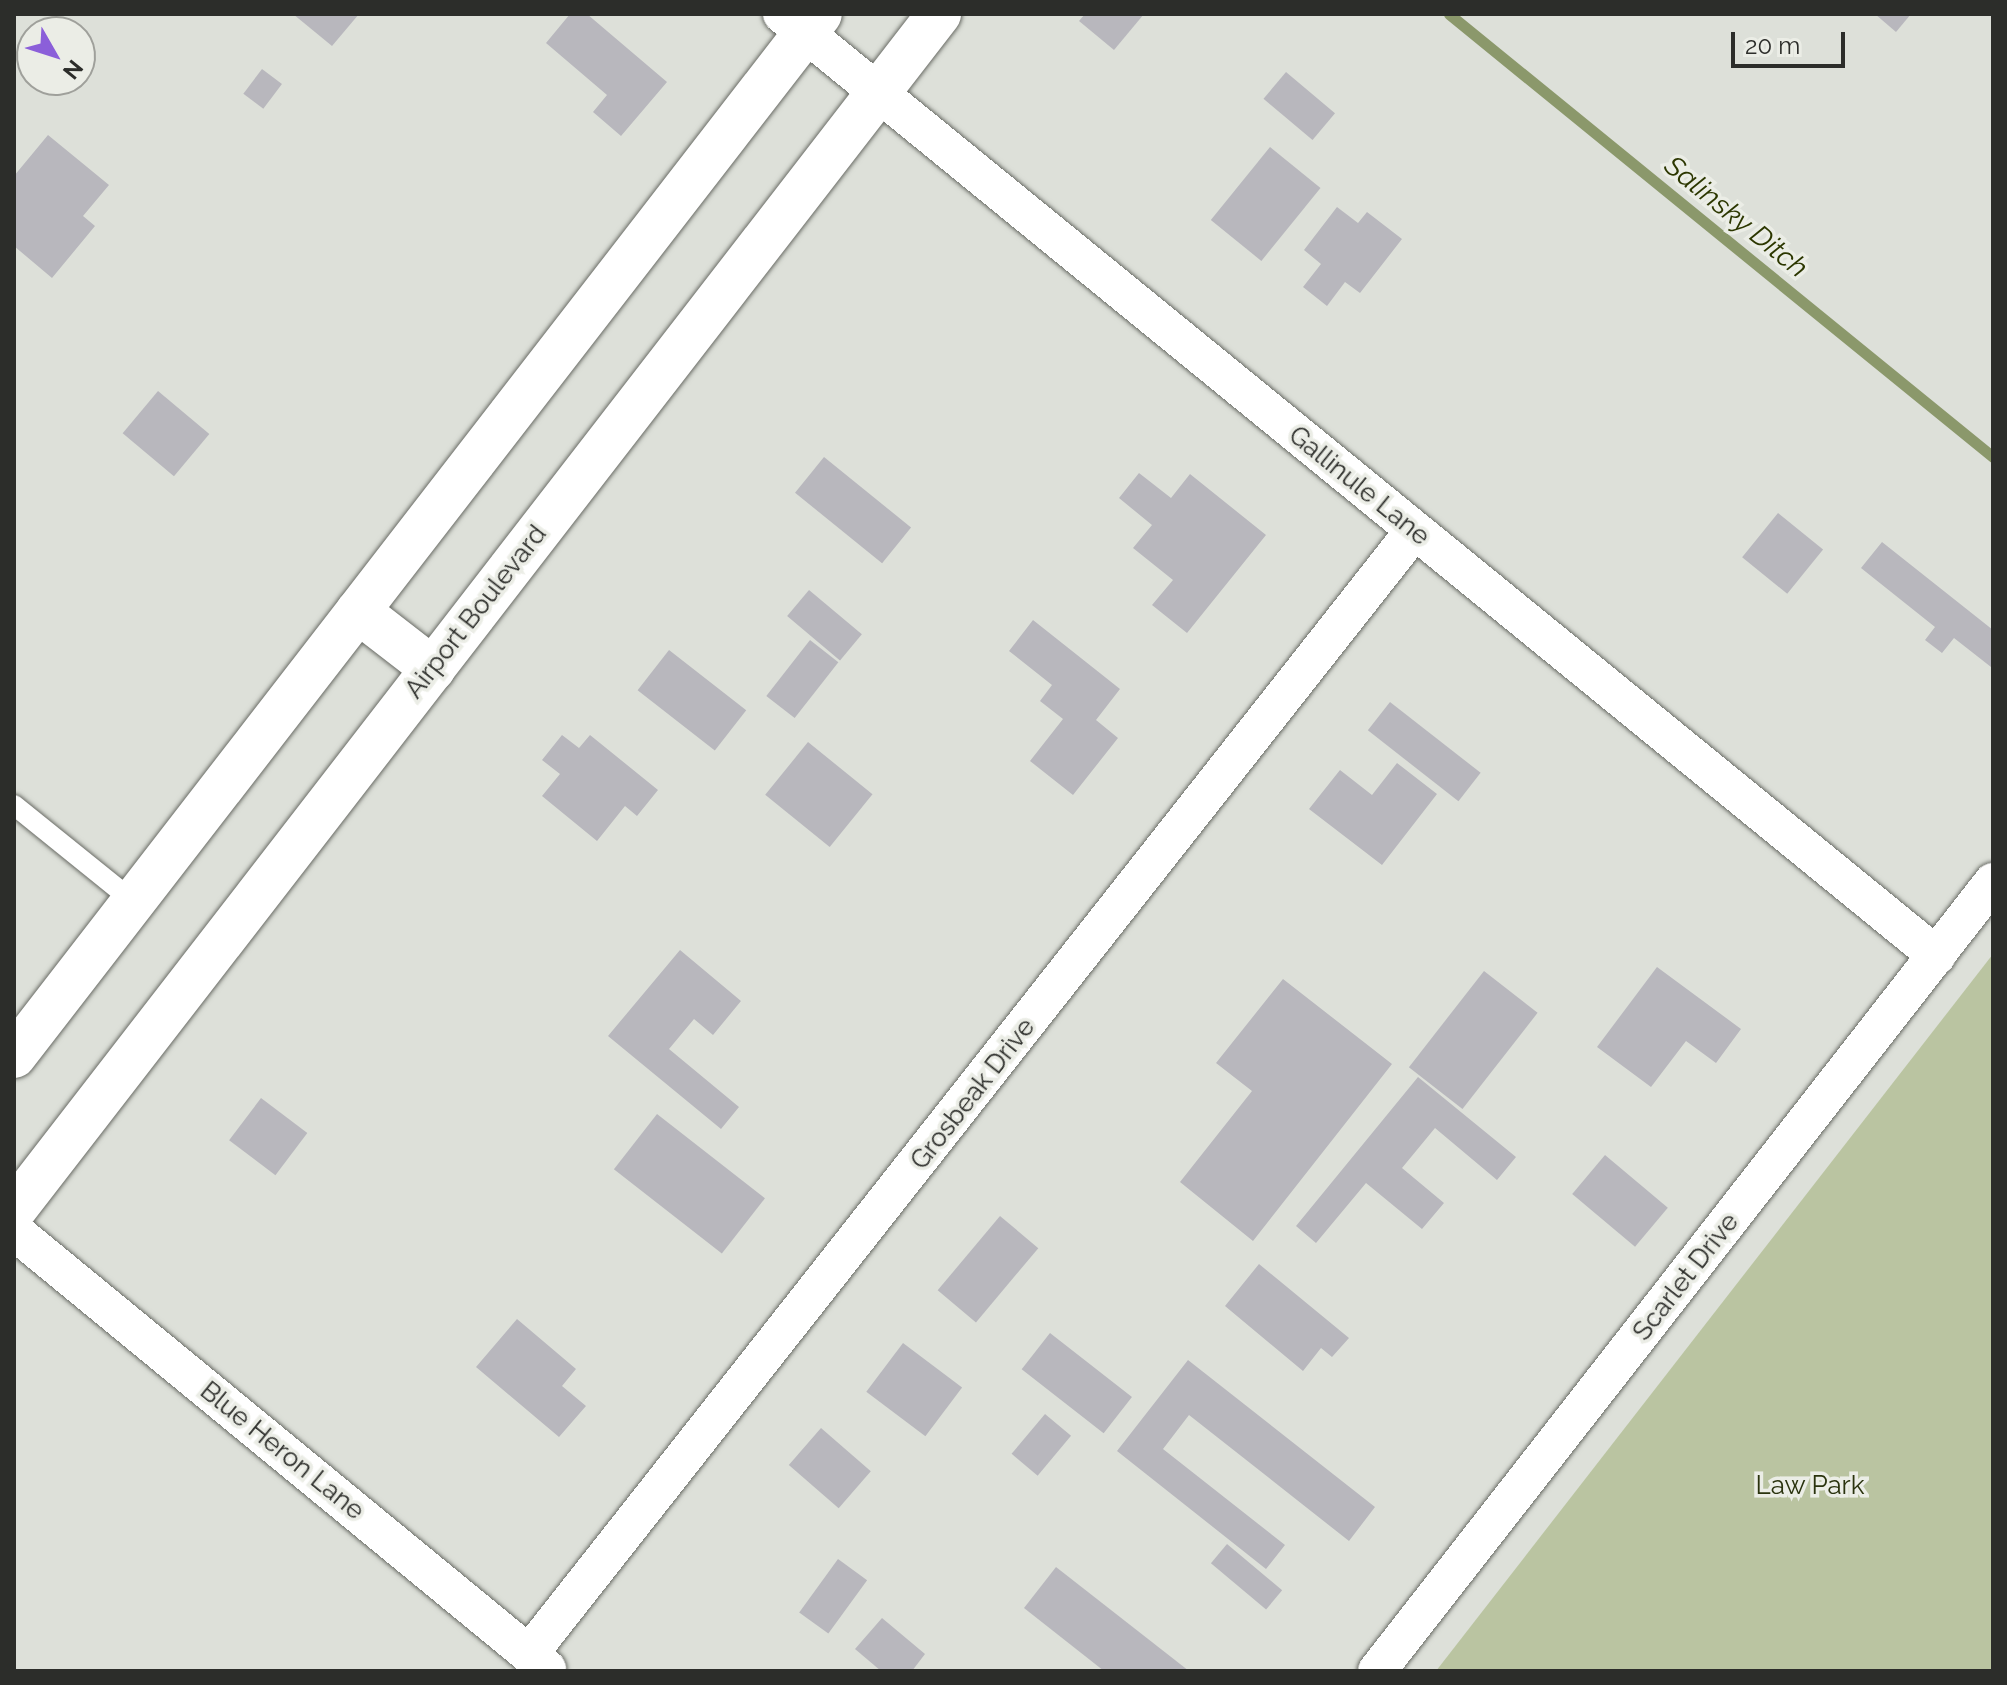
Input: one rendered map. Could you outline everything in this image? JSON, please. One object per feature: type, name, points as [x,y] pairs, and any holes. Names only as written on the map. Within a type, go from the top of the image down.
[{"type":"main road","name":"Airport Boulevard","points":[[14,1210],[939,14]]},
{"type":"main road","points":[[14,1056],[358,611],[802,20]]},
{"type":"main road","points":[[358,611],[433,669]]},
{"type":"street","name":"Gallinule Lane","points":[[802,20],[879,91],[1937,956]]},
{"type":"street","name":"Grosbeak Drive","points":[[539,1663],[1414,531]]},
{"type":"street","name":"Scarlet Drive","points":[[1377,1671],[1993,882]]},
{"type":"street","name":"Blue Heron Lane","points":[[14,1231],[539,1663]]},
{"type":"lane","points":[[14,805],[133,901]]},
{"type":"green space","name":"Law Park","points":[[1993,954],[1993,1671],[1436,1671]]},
{"type":"building","points":[[293,14],[359,14],[332,46]]},
{"type":"building","points":[[570,14],[587,14],[667,82],[621,136],[593,112],[607,95],[546,43]]},
{"type":"building","points":[[1085,14],[1144,14],[1114,50],[1079,21]]},
{"type":"building","points":[[1875,14],[1911,14],[1896,32]]},
{"type":"building","points":[[262,69],[282,84],[263,109],[243,94]]},
{"type":"building","points":[[1286,72],[1335,113],[1313,140],[1264,99]]},
{"type":"building","points":[[48,135],[109,185],[83,216],[95,226],[52,278],[14,246],[14,176]]},
{"type":"building","points":[[1270,147],[1321,188],[1261,261],[1211,220]]},
{"type":"building","points":[[1337,207],[1358,223],[1367,212],[1402,239],[1360,293],[1345,282],[1327,306],[1303,287],[1321,264],[1304,250]]},
{"type":"building","points":[[158,391],[209,434],[174,476],[123,433]]},
{"type":"building","points":[[824,457],[911,527],[882,563],[795,493]]},
{"type":"building","points":[[1139,473],[1171,498],[1190,474],[1266,535],[1187,633],[1152,605],[1173,580],[1133,548],[1152,525],[1119,498]]},
{"type":"building","points":[[1778,513],[1823,550],[1787,594],[1742,557]]},
{"type":"building","points":[[1882,542],[1993,630],[1991,667],[1954,638],[1942,653],[1925,640],[1935,627],[1861,568]]},
{"type":"building","points":[[809,590],[862,634],[840,660],[787,616]]},
{"type":"building","points":[[1033,620],[1120,689],[1096,720],[1118,738],[1073,795],[1030,761],[1063,719],[1040,701],[1052,685],[1009,651]]},
{"type":"building","points":[[810,640],[838,662],[795,718],[766,696]]},
{"type":"building","points":[[669,650],[746,710],[715,751],[638,690]]},
{"type":"building","points":[[1390,702],[1481,773],[1458,801],[1368,730]]},
{"type":"building","points":[[562,735],[579,748],[590,735],[658,790],[637,816],[625,806],[597,841],[542,796],[560,774],[542,760]]},
{"type":"building","points":[[808,742],[873,794],[830,847],[765,795]]},
{"type":"building","points":[[1397,763],[1437,794],[1382,865],[1309,809],[1340,770],[1372,795]]},
{"type":"building","points":[[680,950],[741,1001],[713,1035],[694,1019],[669,1049],[739,1107],[721,1129],[608,1036]]},
{"type":"building","points":[[1657,967],[1741,1029],[1716,1063],[1686,1041],[1651,1087],[1597,1047]]},
{"type":"building","points":[[1484,971],[1538,1013],[1462,1109],[1409,1067]]},
{"type":"building","points":[[1283,979],[1392,1064],[1253,1241],[1180,1182],[1252,1091],[1216,1063]]},
{"type":"building","points":[[1418,1077],[1516,1157],[1497,1180],[1435,1128],[1402,1168],[1444,1203],[1422,1229],[1366,1183],[1316,1243],[1296,1226]]},
{"type":"building","points":[[261,1098],[307,1133],[275,1175],[229,1140]]},
{"type":"building","points":[[657,1114],[765,1198],[722,1254],[614,1169]]},
{"type":"building","points":[[1605,1155],[1668,1208],[1635,1247],[1572,1194]]},
{"type":"building","points":[[1000,1216],[1038,1248],[976,1322],[938,1290]]},
{"type":"building","points":[[1259,1264],[1349,1338],[1332,1357],[1321,1348],[1303,1371],[1225,1306]]},
{"type":"building","points":[[517,1319],[576,1369],[562,1386],[586,1406],[559,1437],[476,1367]]},
{"type":"building","points":[[1050,1333],[1132,1397],[1104,1433],[1022,1369]]},
{"type":"building","points":[[903,1343],[962,1388],[925,1436],[866,1392]]},
{"type":"building","points":[[1188,1360],[1375,1507],[1349,1541],[1189,1415],[1163,1449],[1285,1545],[1266,1569],[1117,1451]]},
{"type":"building","points":[[1045,1414],[1071,1436],[1038,1476],[1012,1454]]},
{"type":"building","points":[[821,1428],[871,1471],[839,1508],[789,1465]]},
{"type":"building","points":[[1227,1544],[1282,1590],[1266,1609],[1211,1563]]},
{"type":"building","points":[[838,1559],[867,1580],[828,1634],[799,1612]]},
{"type":"building","points":[[1056,1567],[1189,1671],[1104,1671],[1024,1608]]},
{"type":"building","points":[[882,1618],[925,1654],[912,1671],[881,1671],[855,1649]]},
{"type":"waterway","name":"Salinsky Ditch","points":[[1449,14],[1993,457]]}]
